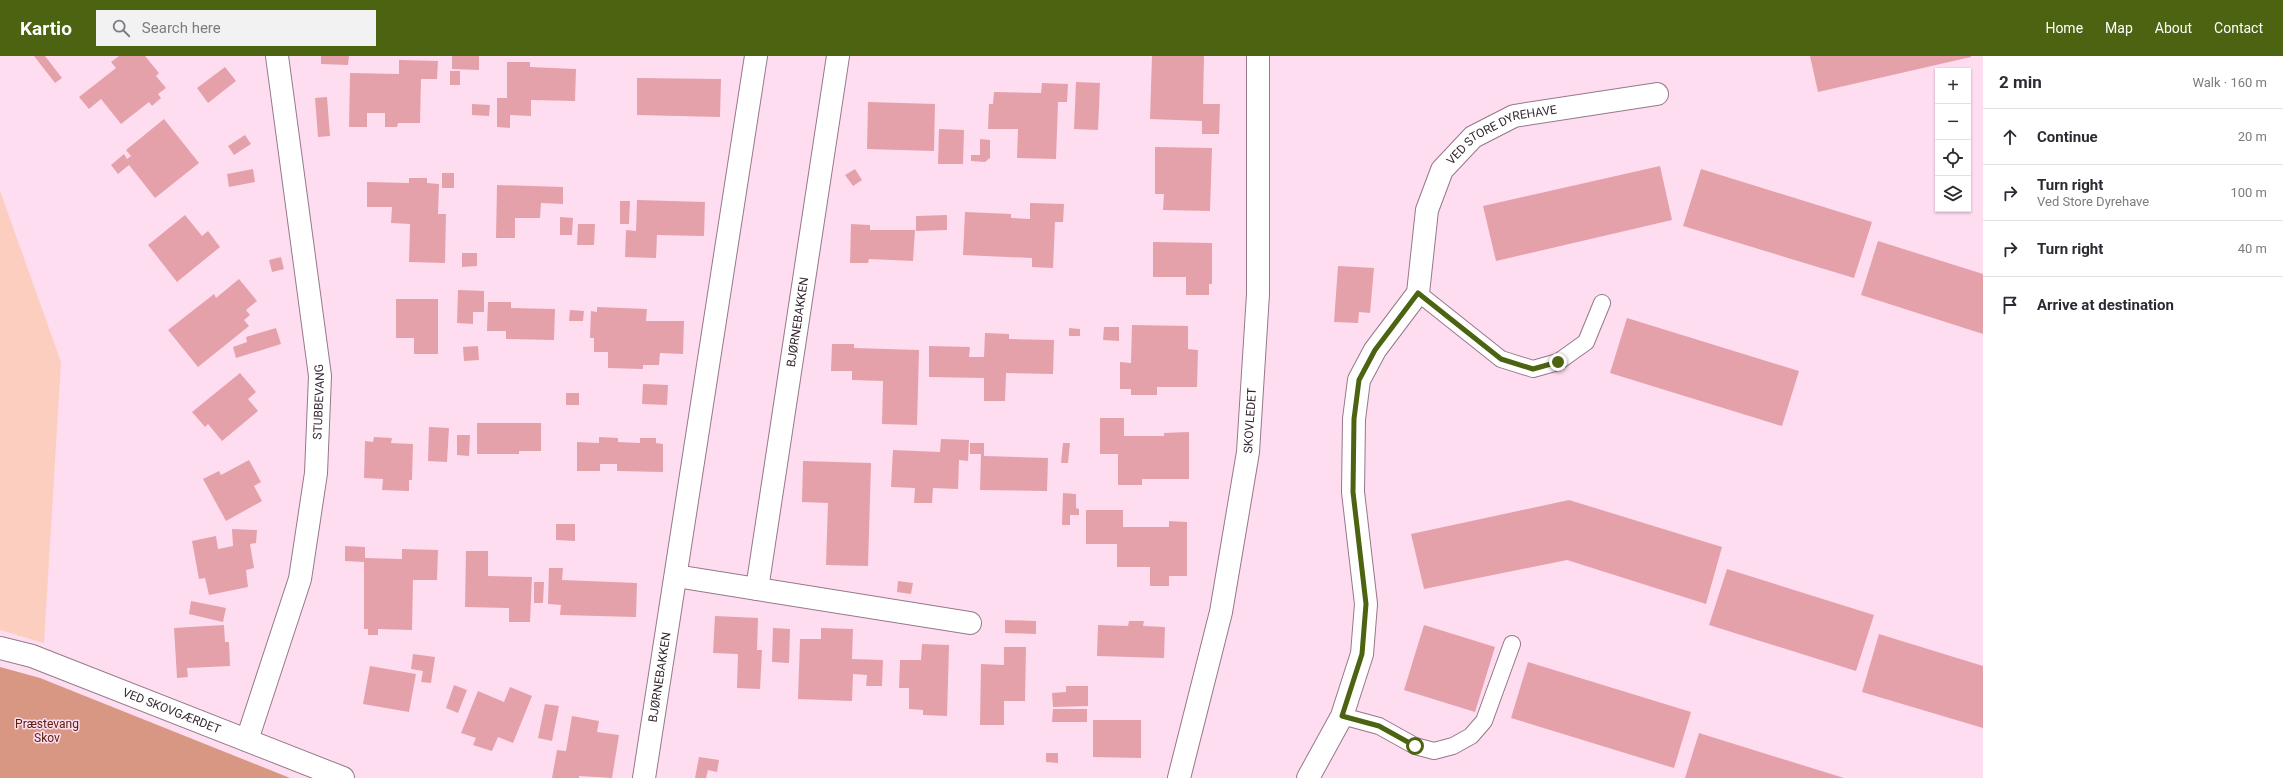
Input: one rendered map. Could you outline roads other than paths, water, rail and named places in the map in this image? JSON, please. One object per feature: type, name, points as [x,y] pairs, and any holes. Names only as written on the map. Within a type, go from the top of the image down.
[{"type":"street","name":"STUBBEVANG","points":[[247,740],[300,578],[316,473],[320,376],[277,56]]},
{"type":"street","name":"BJØRNEBAKKEN","points":[[644,778],[756,56]]},
{"type":"street","name":"BJØRNEBAKKEN","points":[[757,589],[838,56]]},
{"type":"street","name":"SKOVLEDET","points":[[1179,778],[1221,612],[1248,452],[1258,294],[1258,56]]},
{"type":"street","name":"VED STORE DYREHAVE","points":[[1418,293],[1427,210],[1442,170],[1473,137],[1514,116],[1657,94]]},
{"type":"street","points":[[1308,778],[1342,716],[1362,654],[1366,604],[1353,492],[1354,419],[1359,380],[1375,350],[1418,293]]},
{"type":"street","points":[[676,576],[970,624]]},
{"type":"street","name":"VED SKOVGÆRDET","points":[[0,648],[32,656],[343,778]]},
{"type":"lane","points":[[1418,293],[1501,359],[1533,369],[1558,362],[1586,342],[1602,303]]},
{"type":"lane","points":[[1342,716],[1379,726],[1415,746],[1434,751],[1453,746],[1471,736],[1484,721],[1512,644]]},
{"type":"park label","name":"Præstevang Skov","points":[[47,731]]}]
